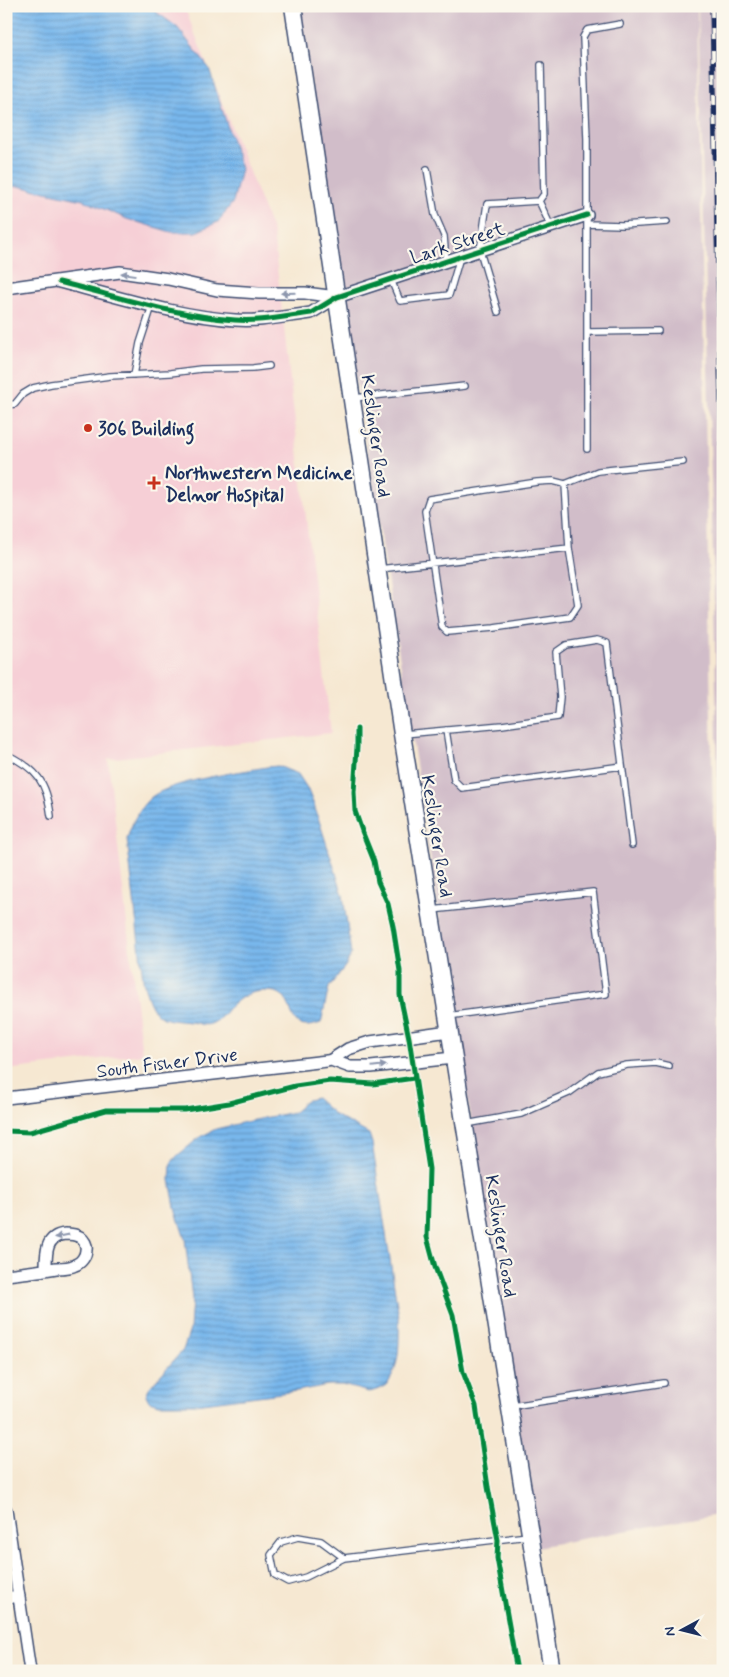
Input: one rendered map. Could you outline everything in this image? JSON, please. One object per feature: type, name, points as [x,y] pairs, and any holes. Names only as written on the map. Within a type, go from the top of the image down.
[{"type":"main road","name":"Keslinger Road","points":[[293,6],[402,734],[552,1671]]},
{"type":"street","name":"Lark Street","points":[[59,282],[198,316],[236,321],[257,320],[311,313],[337,298],[551,227],[587,220]]},
{"type":"street","points":[[6,288],[120,272],[168,279],[217,290],[259,293],[305,293],[337,298]]},
{"type":"street","name":"South Fisher Drive","points":[[329,1061],[348,1050],[370,1042],[448,1024]]},
{"type":"street","name":"South Fisher Drive","points":[[6,1098],[329,1061],[350,1066],[370,1067],[453,1058]]},
{"type":"street","points":[[6,1275],[46,1270]]},
{"type":"street","points":[[6,1510],[30,1671]]},
{"type":"street","points":[[6,1598],[19,1596]]},
{"type":"lane","points":[[587,449],[587,139],[583,37],[587,30],[620,24]]},
{"type":"lane","points":[[539,201],[544,194],[541,65]]},
{"type":"lane","points":[[427,169],[435,215],[444,236],[446,262]]},
{"type":"lane","points":[[539,201],[551,227]]},
{"type":"lane","points":[[498,312],[480,250],[487,204],[539,201]]},
{"type":"lane","points":[[587,220],[622,226],[667,222]]},
{"type":"lane","points":[[391,280],[400,301],[449,295],[460,257]]},
{"type":"lane","points":[[134,375],[140,343],[152,306]]},
{"type":"lane","points":[[588,332],[658,331]]},
{"type":"lane","points":[[6,405],[15,404],[23,394],[33,388],[110,376],[269,366]]},
{"type":"lane","points":[[352,398],[465,386]]},
{"type":"lane","points":[[565,484],[569,548],[578,605],[570,617],[494,628],[447,632],[442,627],[432,563],[426,511],[429,499],[537,482],[565,484],[598,471],[683,462]]},
{"type":"lane","points":[[377,570],[569,548]]},
{"type":"lane","points":[[402,734],[502,725],[558,717],[560,697],[556,652],[566,645],[597,640],[607,643],[632,845]]},
{"type":"lane","points":[[446,730],[454,780],[462,788],[622,766]]},
{"type":"lane","points":[[6,754],[20,761],[40,778],[49,796],[51,816]]},
{"type":"lane","points":[[430,910],[594,892],[606,994],[448,1024]]},
{"type":"lane","points":[[464,1124],[521,1114],[569,1093],[598,1072],[627,1065],[656,1064],[669,1066]]},
{"type":"lane","points":[[509,1407],[664,1383]]},
{"type":"lane","points":[[344,1558],[322,1541],[298,1537],[281,1542],[271,1555],[275,1575],[288,1582],[306,1577],[344,1558],[530,1536]]},
{"type":"shaded area","name":"Northwestern Medicine Delnor Hospital","points":[[23,6],[184,6],[273,233],[331,733],[108,759],[142,1054],[6,1070],[6,8]]},
{"type":"shaded area","points":[[299,6],[697,6],[723,1324],[723,1513],[537,1547]]},
{"type":"shaded area","points":[[698,6],[723,6],[723,1009],[712,513]]},
{"type":"water","points":[[6,6],[148,6],[177,27],[209,68],[241,169],[233,202],[218,222],[196,232],[171,232],[127,219],[83,200],[18,186],[6,188]]},
{"type":"water","points":[[278,766],[298,774],[307,788],[343,895],[351,954],[346,965],[329,987],[321,1023],[309,1026],[300,1025],[295,1021],[287,1001],[282,995],[267,991],[248,994],[232,1005],[219,1019],[210,1024],[204,1025],[159,1016],[149,1001],[143,979],[127,839],[133,822],[149,799],[172,787],[222,775]]},
{"type":"water","points":[[316,1098],[336,1116],[369,1134],[372,1143],[399,1318],[397,1361],[392,1377],[387,1384],[369,1392],[342,1385],[328,1385],[297,1391],[195,1404],[159,1404],[149,1401],[146,1395],[149,1388],[183,1350],[190,1330],[192,1298],[185,1239],[176,1212],[170,1180],[171,1163],[200,1137],[216,1129],[294,1112],[304,1101]]},
{"type":"railway","points":[[712,6],[723,489]]},
{"type":"railway","points":[[722,6],[723,53]]},
{"type":"cycle path","points":[[59,282],[146,305],[190,314],[235,320],[270,319],[311,313],[337,297],[587,215]]},
{"type":"cycle path","points":[[357,729],[355,811],[374,861],[378,882],[388,904],[393,926],[400,971],[400,995],[409,1038],[429,1169],[427,1237],[435,1267],[453,1315],[463,1372],[476,1406],[498,1540],[497,1558],[517,1671]]},
{"type":"cycle path","points":[[6,1131],[30,1132],[106,1110],[185,1110],[229,1103],[295,1086],[330,1081],[373,1084],[414,1078]]},
{"type":"place","name":"306 Building","points":[[88,428]]},
{"type":"place","name":"Northwestern Medicine Delnor Hospital","points":[[154,483]]}]
